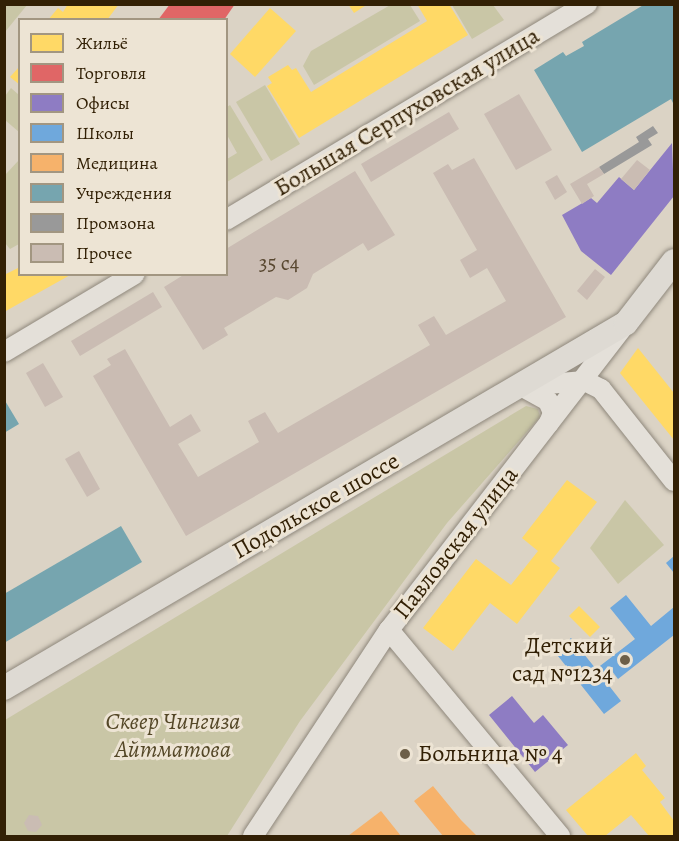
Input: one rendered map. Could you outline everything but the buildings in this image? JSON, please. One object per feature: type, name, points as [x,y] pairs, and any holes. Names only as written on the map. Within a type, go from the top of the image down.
[{"type":"main road","name":"Павловская улица","points":[[626,323],[675,261]]},
{"type":"main road","name":"Подольское шоссе","points":[[4,688],[626,323]]},
{"type":"street","name":"Большая Серпуховская улица","points":[[228,219],[587,4]]},
{"type":"street","points":[[4,352],[132,276]]},
{"type":"street","name":"Павловская улица","points":[[253,837],[388,630],[549,423],[585,381],[626,323]]},
{"type":"street","points":[[521,386],[585,381],[600,389],[675,481]]},
{"type":"street","points":[[521,386],[548,401],[553,413],[549,423]]},
{"type":"street","points":[[388,630],[560,837]]},
{"type":"green space","points":[[392,4],[410,5],[420,21],[314,85],[303,66],[311,51]]},
{"type":"green space","points":[[4,5],[27,5],[5,32]]},
{"type":"green space","points":[[452,5],[493,5],[504,20],[472,39]]},
{"type":"green space","points":[[265,85],[300,144],[271,161],[236,102]]},
{"type":"green space","points":[[11,88],[18,94],[18,131],[5,120],[5,96]]},
{"type":"green space","points":[[230,105],[263,160],[228,181],[228,158],[237,153],[228,137],[228,106]]},
{"type":"green space","points":[[18,161],[18,245],[10,249],[5,243],[5,175]]},
{"type":"green space","name":"Сквер Чингиза Айтматова","points":[[526,406],[538,409],[540,417],[447,523],[300,721],[227,836],[5,836],[5,720]]},
{"type":"green space","points":[[625,500],[664,545],[618,584],[590,548]]},
{"type":"place","name":"Детский сад №1234","points":[[625,660]]},
{"type":"place","name":"Больница № 4","points":[[405,754]]}]
